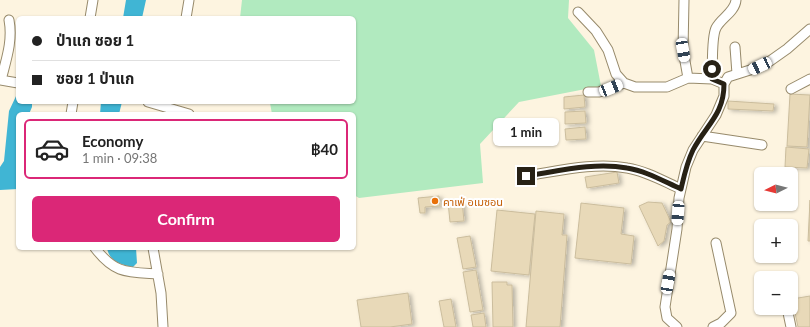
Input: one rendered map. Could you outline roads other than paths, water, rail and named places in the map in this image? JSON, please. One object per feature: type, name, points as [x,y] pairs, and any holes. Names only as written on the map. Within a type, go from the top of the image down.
[{"type":"street","points":[[90,16],[93,0]]},
{"type":"street","points":[[186,16],[189,0]]},
{"type":"street","points":[[684,0],[683,50],[688,78]]},
{"type":"street","points":[[712,79],[713,41],[716,28],[736,6],[736,0]]},
{"type":"street","points":[[578,12],[596,30],[608,50],[616,74],[624,83],[635,87],[667,87],[688,78],[712,79],[724,84]]},
{"type":"street","points":[[10,20],[11,31],[8,53],[0,80],[16,83]]},
{"type":"street","points":[[677,327],[667,318],[665,307],[677,228],[679,198],[686,167],[693,150],[716,115],[724,96],[724,84],[728,77],[770,61],[787,50],[810,30]]},
{"type":"street","points":[[735,47],[737,74]]},
{"type":"street","points":[[791,89],[810,79]]},
{"type":"street","points":[[588,92],[599,92],[624,83]]},
{"type":"street","points":[[160,107],[181,112]]},
{"type":"street","points":[[702,136],[762,145]]},
{"type":"street","points":[[526,176],[592,166],[609,166],[627,168],[647,173],[681,189]]},
{"type":"street","points":[[713,327],[721,323],[731,313],[716,243]]},
{"type":"street","points":[[97,250],[102,257],[116,268],[125,272],[158,274]]},
{"type":"street","points":[[153,250],[161,293],[163,327]]},
{"type":"street","points":[[788,315],[791,327]]},
{"type":"water","points":[[126,0],[146,0],[142,16],[123,16]]},
{"type":"water","points":[[16,96],[16,104],[32,104],[30,112],[16,112],[16,189],[0,190],[0,167],[4,161],[9,111]]},
{"type":"water","points":[[101,104],[122,104],[120,112],[100,112]]},
{"type":"water","points":[[108,250],[136,250],[137,263],[133,267],[120,264],[110,256]]},
{"type":"place","name":"คาเฟ่ อเมซอน","points":[[435,201]]}]
